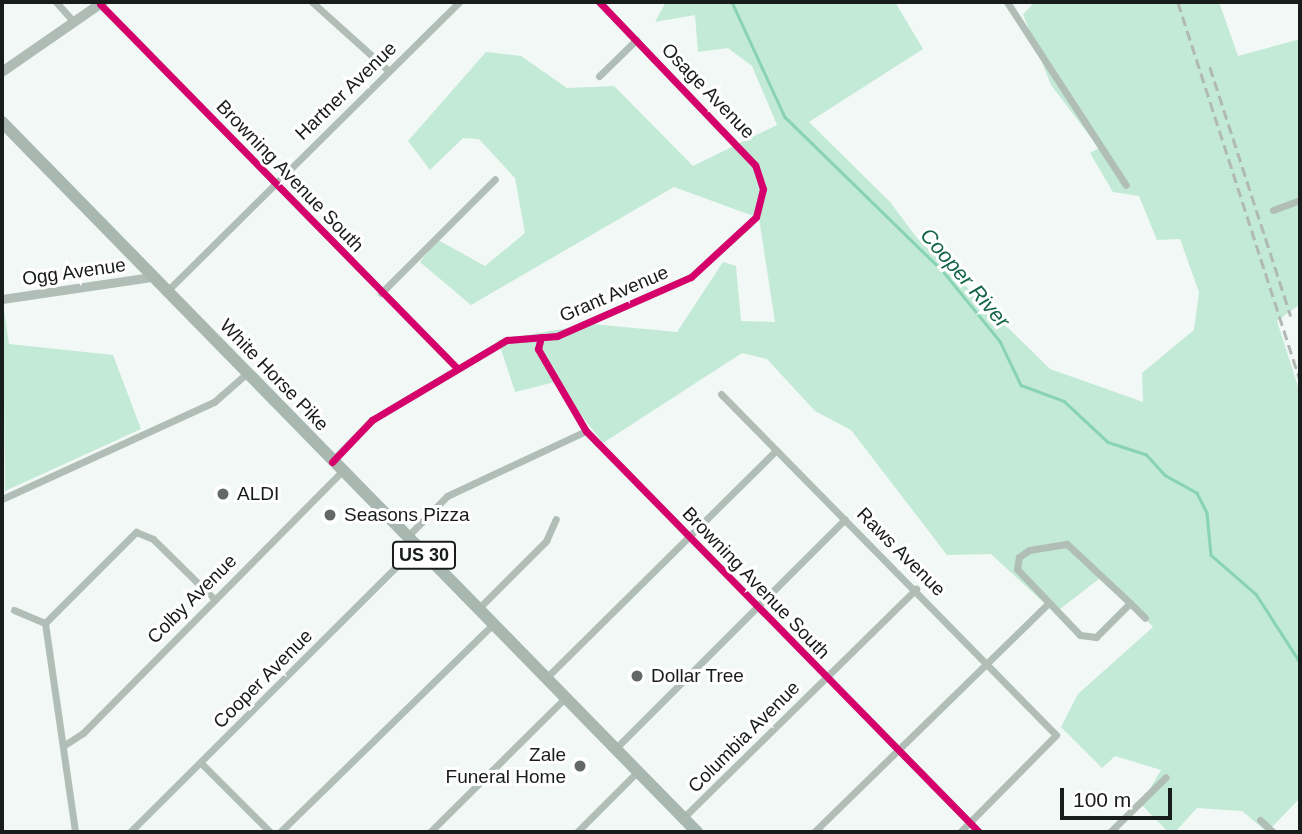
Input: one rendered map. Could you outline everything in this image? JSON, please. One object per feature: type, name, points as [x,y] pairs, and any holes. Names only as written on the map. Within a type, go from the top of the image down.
[{"type":"highway","name":"White Horse Pike","points":[[2,122],[341,472],[697,832]]},
{"type":"main road","points":[[2,72],[102,3]]},
{"type":"street","points":[[56,2],[74,22]]},
{"type":"street","points":[[312,2],[389,71]]},
{"type":"street","name":"Hartner Avenue","points":[[166,292],[274,182],[459,2]]},
{"type":"street","name":"Osage Avenue","points":[[599,2],[755,165],[763,189],[756,217]]},
{"type":"street","points":[[1007,2],[1126,185]]},
{"type":"street","name":"Browning Avenue South","points":[[102,3],[457,369]]},
{"type":"street","points":[[599,76],[636,40]]},
{"type":"street","points":[[381,293],[495,179]]},
{"type":"street","points":[[1273,210],[1300,200]]},
{"type":"street","name":"Grant Avenue","points":[[332,461],[372,420],[507,340],[541,337],[593,323],[691,277],[756,217]]},
{"type":"street","name":"Ogg Avenue","points":[[2,299],[151,277]]},
{"type":"street","name":"Browning Avenue South","points":[[541,337],[538,349],[586,431],[688,537],[900,748],[979,832]]},
{"type":"street","points":[[2,499],[214,402],[246,374]]},
{"type":"street","name":"Raws Avenue","points":[[721,394],[988,661],[1056,735],[970,823]]},
{"type":"street","points":[[406,537],[447,496],[586,431]]},
{"type":"street","points":[[546,679],[776,450]]},
{"type":"street","name":"Colby Avenue","points":[[63,746],[83,733],[341,472]]},
{"type":"street","points":[[477,610],[546,541],[556,519]]},
{"type":"street","points":[[615,749],[845,519]]},
{"type":"street","points":[[45,623],[130,537],[144,533],[214,599]]},
{"type":"street","points":[[1130,603],[1096,637],[1089,638],[1048,604],[1017,569],[1019,557],[1030,550],[1067,544],[1130,603],[1145,618]]},
{"type":"street","name":"Cooper Avenue","points":[[130,832],[416,547]]},
{"type":"street","name":"Columbia Avenue","points":[[683,818],[916,589]]},
{"type":"street","points":[[814,832],[1048,604]]},
{"type":"street","points":[[13,610],[45,623]]},
{"type":"street","points":[[45,623],[75,832]]},
{"type":"street","points":[[280,832],[492,625]]},
{"type":"street","points":[[430,832],[565,698]]},
{"type":"street","points":[[201,763],[270,832]]},
{"type":"street","points":[[577,832],[637,772]]},
{"type":"street","points":[[1110,832],[1166,777]]},
{"type":"street","points":[[1260,820],[1272,832]]},
{"type":"street","points":[[960,832],[970,823]]},
{"type":"green space","points":[[666,2],[895,2],[923,49],[809,122],[890,202],[917,238],[1050,369],[1143,402],[1142,373],[1194,330],[1199,292],[1180,239],[1157,240],[1139,196],[1113,192],[1090,153],[1099,148],[1051,85],[1023,14],[1035,2],[1219,2],[1238,56],[1300,39],[1300,304],[1277,321],[1300,393],[1300,798],[1267,832],[1242,811],[1197,808],[1175,832],[1168,832],[1141,804],[1161,770],[1115,756],[1102,768],[1061,727],[1078,694],[1153,627],[1104,575],[1055,613],[991,554],[947,555],[851,430],[815,411],[767,359],[742,353],[603,443],[555,382],[515,392],[498,340],[592,324],[677,332],[723,262],[736,266],[741,321],[775,322],[759,218],[674,187],[471,305],[420,262],[438,240],[485,266],[525,233],[515,178],[479,139],[463,138],[430,170],[408,141],[486,52],[521,56],[567,88],[614,86],[693,166],[777,125],[752,66],[728,48],[698,52],[695,15],[655,22]]},
{"type":"green space","points":[[3,303],[9,344],[113,355],[141,429],[5,491]]},
{"type":"waterway","name":"Cooper River","points":[[732,2],[785,117],[942,270],[1000,341],[1021,385],[1064,401],[1108,442],[1146,454],[1165,475],[1197,493],[1207,513],[1211,555],[1256,594],[1300,662]]},
{"type":"railway","points":[[1178,2],[1300,379]]},
{"type":"railway","points":[[1210,67],[1291,316]]},
{"type":"cycle path","points":[[332,462],[372,420],[507,340],[557,336],[691,277],[756,217],[763,189],[755,165],[599,2]]},
{"type":"cycle path","points":[[100,4],[457,368]]},
{"type":"cycle path","points":[[541,337],[538,349],[586,431],[979,832]]},
{"type":"place","name":"ALDI","points":[[223,494]]},
{"type":"place","name":"Seasons Pizza","points":[[330,515]]},
{"type":"place","name":"Dollar Tree","points":[[637,676]]},
{"type":"place","name":"Zale Funeral Home","points":[[580,766]]}]
